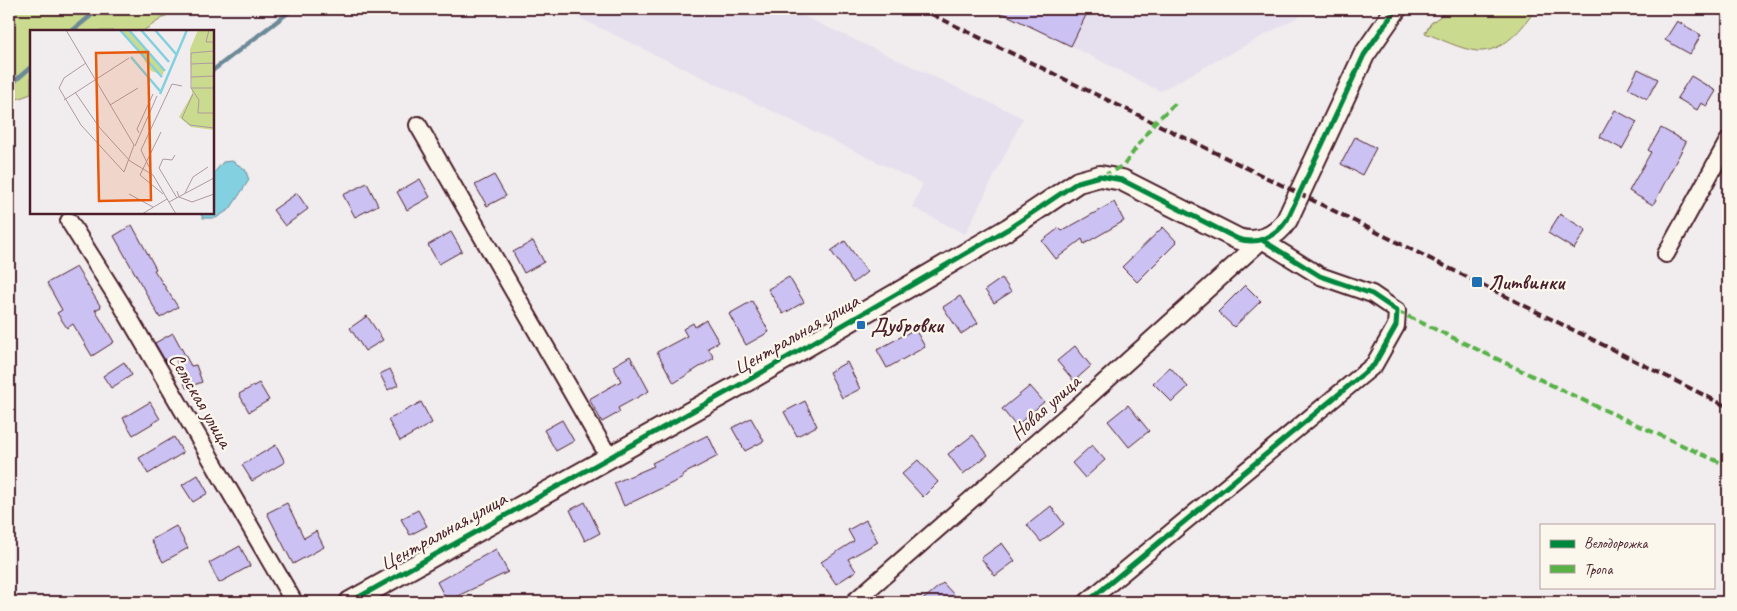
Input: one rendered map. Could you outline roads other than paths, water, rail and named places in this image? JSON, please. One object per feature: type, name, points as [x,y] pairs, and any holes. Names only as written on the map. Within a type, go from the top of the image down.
[{"type":"street","points":[[1087,602],[1374,365],[1396,326],[1397,311],[1372,294],[1320,276],[1262,240],[1279,230],[1287,220],[1364,55],[1396,9]]},
{"type":"street","points":[[418,125],[609,457]]},
{"type":"street","points":[[1666,254],[1728,141]]},
{"type":"street","name":"Центральная улица","points":[[350,602],[752,378],[983,244],[1086,179],[1103,176],[1119,179],[1233,237],[1247,241],[1262,240]]},
{"type":"street","name":"Сельская улица","points":[[69,221],[120,302],[294,602]]},
{"type":"street","name":"Новая улица","points":[[854,602],[1078,406],[1262,240]]},
{"type":"water","points":[[232,161],[245,169],[249,180],[230,209],[216,218],[203,218],[201,214],[214,214],[214,173],[223,162]]},
{"type":"waterway","points":[[73,30],[99,9]]},
{"type":"waterway","points":[[214,69],[293,9]]},
{"type":"waterway","points":[[9,86],[30,68]]},
{"type":"railway","points":[[921,9],[1300,194],[1728,407]]},
{"type":"place","name":"Литвинки","points":[[1477,282]]},
{"type":"place","name":"Дубровки","points":[[861,325]]}]
